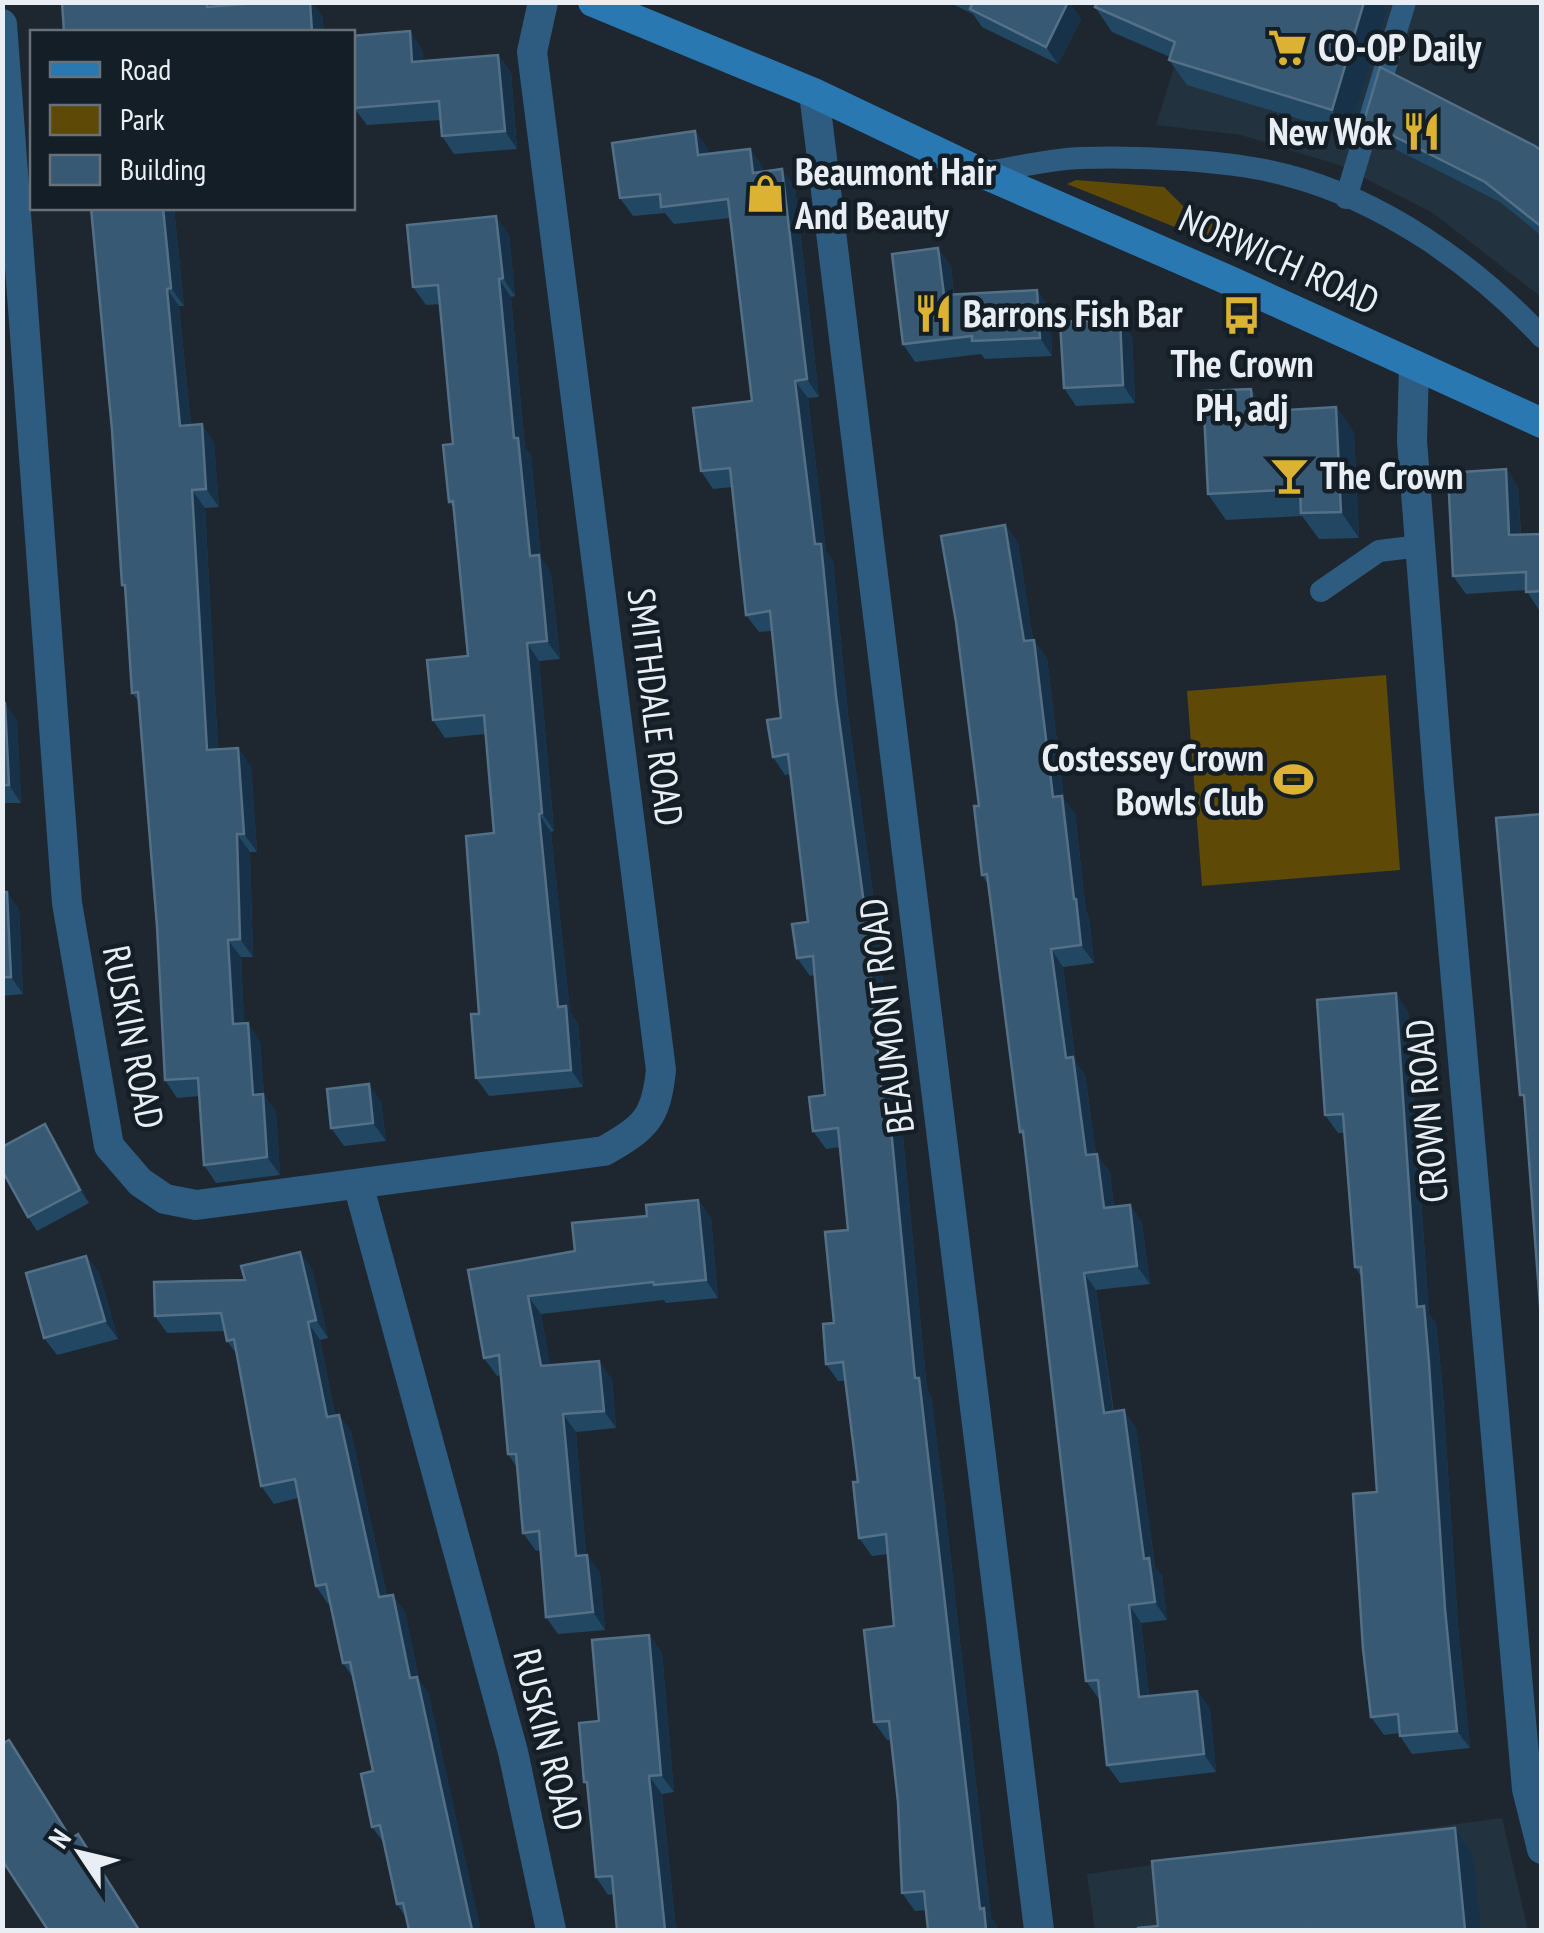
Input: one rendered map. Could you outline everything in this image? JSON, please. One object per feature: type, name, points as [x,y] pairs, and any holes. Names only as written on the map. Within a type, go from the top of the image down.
[{"type":"street","name":"SMITHDALE ROAD","points":[[358,1184],[604,1150],[630,1136],[657,1107],[661,1070],[532,52],[543,2]]},
{"type":"street","name":"NORWICH ROAD","points":[[593,2],[814,93],[982,173],[1542,423]]},
{"type":"street","name":"RUSKIN ROAD","points":[[2,24],[67,903],[109,1146],[140,1182],[164,1199],[196,1205],[358,1184],[512,1752],[551,1930]]},
{"type":"street","name":"BEAUMONT ROAD","points":[[814,93],[1038,1930]]},
{"type":"street","name":"CROWN ROAD","points":[[1414,365],[1412,440],[1420,546],[1520,1727],[1526,1789],[1542,1848]]},
{"type":"lane","points":[[1346,198],[1405,2]]},
{"type":"lane","name":"NORWICH ROAD","points":[[982,173],[1079,158],[1205,162],[1291,176],[1404,226],[1507,300],[1542,338]]},
{"type":"lane","points":[[1321,591],[1380,551],[1420,546]]},
{"type":"shaded area","points":[[1194,3],[1541,3],[1541,297],[1433,213],[1339,165],[1241,135],[1156,125]]},
{"type":"shaded area","points":[[1502,1818],[1528,1930],[1095,1930],[1087,1874]]},
{"type":"green space","points":[[1076,180],[1164,187],[1187,210],[1234,228],[1225,247],[1067,184]]},
{"type":"green space","name":"Costessey Crown Bowls Club","points":[[1386,675],[1400,870],[1202,886],[1187,691]]},
{"type":"building","points":[[62,2],[207,2],[207,7],[310,2],[312,30],[64,30]]},
{"type":"building","points":[[973,2],[1068,2],[1046,47],[970,9]]},
{"type":"building","name":"CO-OP Daily","points":[[1097,2],[1364,2],[1332,110],[1169,60],[1175,42],[1095,7]]},
{"type":"building","points":[[410,31],[412,62],[498,55],[505,131],[442,136],[439,101],[355,108],[355,36]]},
{"type":"building","points":[[1380,67],[1542,151],[1542,227],[1485,182],[1364,121]]},
{"type":"building","points":[[695,131],[698,155],[750,149],[753,173],[782,169],[807,379],[795,381],[815,544],[821,544],[836,696],[866,919],[881,1088],[887,1087],[915,1378],[919,1378],[980,1909],[984,1908],[986,1930],[928,1930],[924,1891],[902,1893],[889,1721],[874,1722],[864,1630],[894,1626],[886,1534],[859,1538],[853,1482],[858,1482],[843,1362],[826,1364],[823,1324],[834,1323],[825,1232],[848,1230],[838,1128],[813,1131],[809,1097],[825,1095],[813,956],[797,958],[792,924],[808,922],[788,754],[773,757],[767,720],[781,718],[770,611],[746,615],[730,468],[701,471],[693,408],[752,401],[728,199],[661,207],[660,194],[620,198],[612,143]]},
{"type":"building","points":[[91,210],[163,210],[180,426],[202,424],[206,489],[192,490],[207,750],[238,748],[244,834],[237,834],[240,939],[228,940],[233,1024],[248,1023],[253,1095],[263,1094],[267,1157],[204,1165],[198,1078],[165,1080],[138,692],[132,693]]},
{"type":"building","points":[[496,216],[514,438],[518,438],[530,556],[539,555],[547,641],[527,643],[558,1007],[566,1006],[571,1070],[476,1078],[471,1014],[479,1014],[466,836],[494,833],[484,715],[433,720],[427,660],[468,656],[453,501],[449,502],[443,445],[453,444],[438,285],[413,287],[407,225]]},
{"type":"building","points":[[938,248],[944,295],[1037,290],[1040,338],[972,341],[972,336],[903,344],[892,254]]},
{"type":"building","points":[[1120,319],[1123,385],[1064,388],[1060,322]]},
{"type":"building","name":"The Crown","points":[[1251,389],[1253,412],[1336,407],[1341,512],[1301,513],[1300,489],[1208,494],[1203,391]]},
{"type":"building","points":[[1506,469],[1509,535],[1542,534],[1542,591],[1526,592],[1526,572],[1453,576],[1448,473]]},
{"type":"building","points":[[1005,525],[1024,641],[1034,640],[1053,797],[1062,796],[1076,899],[1081,945],[1051,949],[1066,1058],[1073,1057],[1086,1155],[1097,1154],[1104,1208],[1130,1205],[1137,1266],[1084,1273],[1104,1413],[1124,1410],[1144,1559],[1149,1558],[1155,1602],[1129,1605],[1139,1697],[1197,1691],[1204,1754],[1107,1765],[1098,1680],[1086,1681],[1023,1131],[1020,1132],[987,874],[982,875],[974,806],[979,806],[941,536]]},
{"type":"building","points":[[5,703],[9,785],[2,785]]},
{"type":"building","points":[[1542,814],[1542,1332],[1524,1095],[1520,1095],[1496,818]]},
{"type":"building","points":[[2,892],[7,892],[11,977],[2,977]]},
{"type":"building","points":[[1396,993],[1417,1307],[1424,1306],[1457,1731],[1400,1736],[1398,1714],[1371,1717],[1363,1649],[1353,1494],[1377,1492],[1361,1267],[1355,1267],[1343,1114],[1325,1115],[1317,1000]]},
{"type":"building","points":[[369,1084],[373,1123],[331,1128],[327,1089]]},
{"type":"building","points":[[45,1124],[80,1190],[28,1217],[2,1170],[2,1147]]},
{"type":"building","points":[[698,1200],[706,1280],[528,1296],[541,1366],[599,1361],[604,1411],[563,1414],[576,1556],[587,1555],[593,1612],[546,1617],[539,1531],[523,1533],[516,1454],[508,1454],[499,1355],[484,1358],[468,1270],[575,1251],[572,1223],[647,1216],[646,1205]]},
{"type":"building","points":[[300,1252],[316,1320],[308,1322],[327,1417],[339,1415],[379,1597],[393,1595],[410,1678],[417,1677],[472,1930],[409,1930],[403,1903],[397,1904],[380,1825],[372,1827],[361,1774],[373,1771],[350,1662],[343,1663],[326,1584],[316,1586],[295,1479],[261,1486],[234,1339],[227,1341],[221,1313],[155,1316],[154,1282],[245,1280],[241,1266]]},
{"type":"building","points":[[86,1256],[105,1321],[44,1338],[26,1273]]},
{"type":"building","points":[[649,1635],[661,1775],[649,1776],[665,1930],[617,1930],[612,1876],[596,1877],[579,1723],[599,1721],[592,1640]]},
{"type":"building","points":[[9,1740],[71,1839],[78,1834],[139,1930],[48,1930],[2,1860],[2,1744]]},
{"type":"building","points":[[1455,1828],[1465,1930],[1138,1930],[1158,1926],[1152,1861]]},
{"type":"place","name":"CO-OP Daily","points":[[1288,48]]},
{"type":"place","name":"New Wok","points":[[1422,132]]},
{"type":"place","name":"Beaumont Hair And Beauty","points":[[765,194]]},
{"type":"place","name":"Barrons Fish Bar","points":[[933,314]]},
{"type":"place","name":"The Crown PH, adj","points":[[1242,315]]},
{"type":"place","name":"The Crown","points":[[1290,476]]},
{"type":"place","name":"Costessey Crown Bowls Club","points":[[1294,780]]}]
